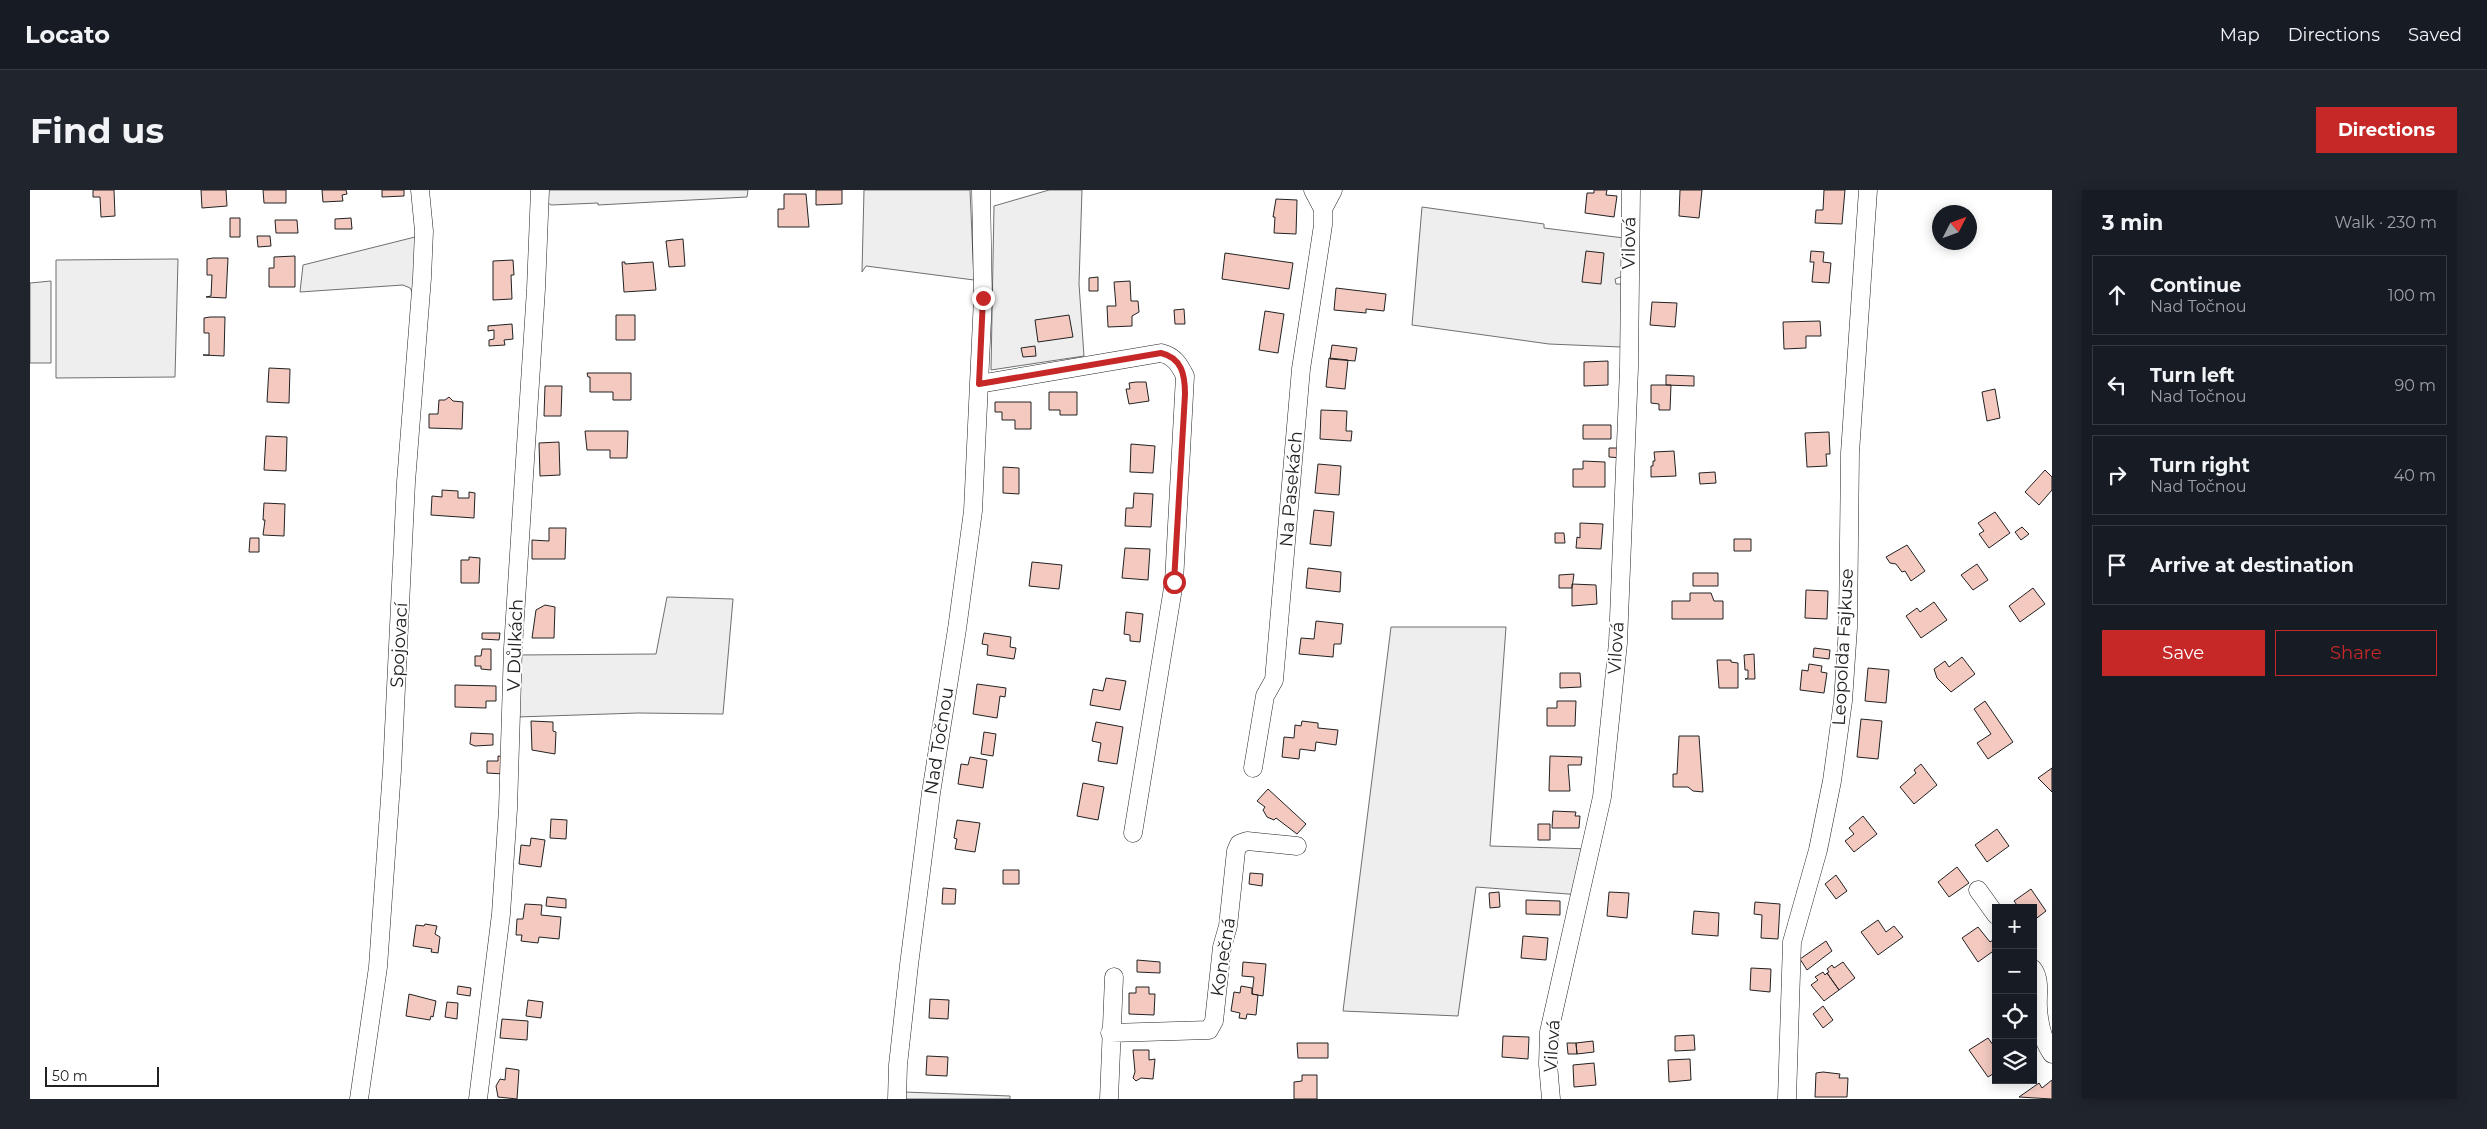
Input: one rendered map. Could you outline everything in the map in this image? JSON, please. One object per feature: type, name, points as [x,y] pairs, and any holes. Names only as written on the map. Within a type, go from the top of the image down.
[{"type":"street","name":"Spojovací","points":[[359,1099],[378,967],[392,770],[406,482],[422,286],[424,231],[420,190]]},
{"type":"street","name":"V Důlkách","points":[[478,1099],[501,914],[508,809],[513,648],[536,289],[540,190]]},
{"type":"street","name":"Nad Točnou","points":[[897,1099],[908,974],[930,802],[958,628],[972,510],[983,298],[981,190]]},
{"type":"street","points":[[1313,190],[1323,209]]},
{"type":"street","name":"Na Pasekách","points":[[1253,768],[1265,696],[1274,680],[1301,369],[1323,225],[1323,209],[1333,190]]},
{"type":"street","name":"Vilová","points":[[1551,1099],[1548,1064],[1549,1032],[1602,797],[1618,643],[1628,368],[1631,190]]},
{"type":"street","name":"Leopolda Fajkuse","points":[[1787,1099],[1792,942],[1818,850],[1832,781],[1843,700],[1848,628],[1850,453],[1868,190]]},
{"type":"street","points":[[979,384],[1161,353],[1171,356],[1180,365],[1185,376],[1174,582],[1132,833]]},
{"type":"street","name":"Konečná","points":[[1110,1033],[1209,1030],[1214,1020],[1222,947],[1228,926],[1236,851],[1239,844],[1246,840],[1297,846]]},
{"type":"street","points":[[1978,890],[1992,909]]},
{"type":"street","points":[[2037,974],[2038,1008],[2045,1044],[2052,1054]]},
{"type":"street","points":[[1109,1099],[1110,1033],[1114,977]]},
{"type":"shaded area","points":[[547,190],[748,190],[747,197],[598,205],[598,203],[551,205],[548,203]]},
{"type":"shaded area","points":[[864,190],[970,190],[974,280],[866,266],[862,272]]},
{"type":"shaded area","points":[[1049,190],[1082,190],[1079,284],[1084,356],[991,370],[994,206]]},
{"type":"shaded area","points":[[1422,207],[1544,224],[1544,228],[1624,238],[1623,276],[1615,279],[1616,284],[1623,284],[1621,347],[1549,344],[1412,325]]},
{"type":"shaded area","points":[[419,236],[414,295],[410,288],[403,285],[300,292],[303,265]]},
{"type":"shaded area","points":[[178,259],[175,377],[56,378],[56,260]]},
{"type":"shaded area","points":[[51,281],[51,363],[30,363],[30,283]]},
{"type":"shaded area","points":[[667,597],[733,599],[723,714],[638,713],[517,717],[517,655],[656,654]]},
{"type":"shaded area","points":[[1391,627],[1506,627],[1490,846],[1591,849],[1581,895],[1476,887],[1458,1016],[1343,1011]]},
{"type":"shaded area","points":[[904,1092],[1010,1096],[1010,1099],[904,1099]]},
{"type":"building","points":[[93,190],[114,190],[115,216],[101,217],[100,197],[93,197]]},
{"type":"building","points":[[201,190],[226,190],[227,206],[202,208]]},
{"type":"building","points":[[263,190],[286,190],[286,203],[264,203]]},
{"type":"building","points":[[322,190],[346,190],[347,194],[342,195],[343,201],[323,202]]},
{"type":"building","points":[[382,190],[404,190],[404,196],[382,197]]},
{"type":"building","points":[[816,190],[842,190],[842,204],[816,205]]},
{"type":"building","points":[[1594,190],[1607,190],[1606,195],[1617,196],[1614,217],[1585,213],[1587,193],[1594,193]]},
{"type":"building","points":[[1680,190],[1702,190],[1699,218],[1679,216]]},
{"type":"building","points":[[1824,190],[1845,190],[1842,224],[1815,223],[1816,210],[1823,210]]},
{"type":"building","points":[[784,194],[806,194],[809,227],[778,227],[778,209],[784,209]]},
{"type":"building","points":[[1276,199],[1297,200],[1296,234],[1274,233],[1275,217],[1273,217]]},
{"type":"building","points":[[230,218],[240,218],[240,237],[230,237]]},
{"type":"building","points":[[351,218],[352,229],[335,229],[335,219]]},
{"type":"building","points":[[275,220],[297,220],[298,233],[276,233]]},
{"type":"building","points":[[257,236],[270,236],[271,246],[258,247]]},
{"type":"building","points":[[683,239],[685,266],[669,267],[666,241]]},
{"type":"building","points":[[1586,251],[1604,253],[1601,284],[1582,282]]},
{"type":"building","points":[[1811,251],[1824,252],[1823,262],[1831,263],[1829,283],[1812,282],[1814,262],[1810,262]]},
{"type":"building","points":[[1225,253],[1293,263],[1289,289],[1222,279]]},
{"type":"building","points":[[295,256],[295,287],[269,287],[269,268],[274,268],[274,257]]},
{"type":"building","points":[[228,258],[226,298],[206,297],[211,296],[212,275],[207,275],[207,259]]},
{"type":"building","points":[[513,260],[514,275],[511,275],[512,299],[493,300],[493,261]]},
{"type":"building","points":[[622,262],[625,262],[625,264],[653,262],[656,290],[624,292]]},
{"type":"building","points":[[1098,277],[1098,291],[1089,291],[1089,278]]},
{"type":"building","points":[[1130,281],[1131,301],[1138,301],[1139,312],[1132,316],[1132,326],[1108,327],[1107,306],[1116,306],[1114,282]]},
{"type":"building","points":[[1336,288],[1386,294],[1384,311],[1366,309],[1366,313],[1334,310]]},
{"type":"building","points":[[1652,302],[1677,303],[1675,327],[1650,325]]},
{"type":"building","points":[[1184,309],[1185,324],[1175,324],[1174,310]]},
{"type":"building","points":[[1265,311],[1284,314],[1278,353],[1259,350]]},
{"type":"building","points":[[616,315],[635,315],[635,340],[616,340]]},
{"type":"building","points":[[1069,315],[1073,337],[1038,342],[1035,320]]},
{"type":"building","points":[[225,317],[224,356],[203,355],[209,355],[209,333],[204,333],[204,318]]},
{"type":"building","points":[[1820,321],[1821,336],[1806,336],[1806,348],[1784,349],[1783,322]]},
{"type":"building","points":[[512,324],[513,339],[504,340],[505,345],[489,346],[489,340],[494,339],[494,330],[488,331],[488,326]]},
{"type":"building","points":[[1332,345],[1357,348],[1355,361],[1330,359]]},
{"type":"building","points":[[1035,346],[1036,356],[1023,357],[1021,348]]},
{"type":"building","points":[[1329,358],[1348,360],[1345,389],[1326,387]]},
{"type":"building","points":[[1608,361],[1608,385],[1584,386],[1584,362]]},
{"type":"building","points":[[269,368],[290,369],[289,403],[267,402]]},
{"type":"building","points":[[587,373],[631,373],[631,400],[613,400],[613,392],[590,392],[590,377],[588,377]]},
{"type":"building","points":[[1666,375],[1694,376],[1694,386],[1666,385]]},
{"type":"building","points":[[1146,382],[1149,401],[1129,404],[1126,389],[1130,389],[1129,383]]},
{"type":"building","points":[[1651,385],[1671,385],[1670,410],[1659,410],[1659,404],[1651,403]]},
{"type":"building","points":[[545,386],[562,386],[561,416],[544,416]]},
{"type":"building","points":[[1995,389],[2000,418],[1987,421],[1982,392]]},
{"type":"building","points":[[1049,392],[1077,392],[1077,415],[1060,415],[1060,410],[1049,410]]},
{"type":"building","points":[[449,397],[453,401],[463,402],[462,429],[429,428],[429,414],[438,414],[439,400],[445,400]]},
{"type":"building","points":[[995,402],[1031,402],[1031,429],[1015,429],[1015,420],[1002,420],[1002,412],[995,412]]},
{"type":"building","points":[[1321,410],[1347,411],[1346,431],[1352,431],[1351,441],[1320,439]]},
{"type":"building","points":[[1583,425],[1611,425],[1611,439],[1583,439]]},
{"type":"building","points":[[585,431],[628,431],[627,458],[610,458],[610,450],[587,450]]},
{"type":"building","points":[[1829,432],[1830,454],[1826,454],[1827,466],[1807,467],[1805,433]]},
{"type":"building","points":[[266,436],[287,437],[286,471],[264,470]]},
{"type":"building","points":[[559,442],[560,475],[540,476],[539,443]]},
{"type":"building","points":[[1131,444],[1155,446],[1153,473],[1130,472]]},
{"type":"building","points":[[1609,448],[1622,448],[1622,458],[1609,457]]},
{"type":"building","points":[[1674,451],[1676,476],[1651,477],[1651,466],[1653,466],[1653,461],[1655,461],[1654,452]]},
{"type":"building","points":[[1583,461],[1605,462],[1605,487],[1573,487],[1573,469],[1583,469]]},
{"type":"building","points":[[1318,464],[1341,466],[1339,495],[1315,493]]},
{"type":"building","points":[[1003,467],[1019,468],[1019,494],[1003,493]]},
{"type":"building","points":[[2045,470],[2052,477],[2052,490],[2039,505],[2025,492]]},
{"type":"building","points":[[1715,472],[1716,483],[1700,484],[1699,473]]},
{"type":"building","points":[[442,490],[458,491],[458,498],[469,498],[469,492],[475,493],[474,518],[431,515],[432,496],[442,497]]},
{"type":"building","points":[[1134,493],[1153,494],[1151,527],[1125,526],[1126,508],[1133,508]]},
{"type":"building","points":[[264,503],[285,504],[284,536],[263,535],[265,520],[263,520]]},
{"type":"building","points":[[1314,510],[1334,512],[1331,546],[1310,544]]},
{"type":"building","points":[[1995,512],[2010,533],[1989,548],[1979,534],[1984,531],[1978,523]]},
{"type":"building","points":[[1580,523],[1603,524],[1601,549],[1576,548],[1577,537],[1580,538]]},
{"type":"building","points":[[2022,527],[2029,534],[2021,540],[2015,532]]},
{"type":"building","points":[[549,528],[566,528],[565,559],[532,559],[532,540],[549,541]]},
{"type":"building","points":[[1555,533],[1564,533],[1565,543],[1555,543]]},
{"type":"building","points":[[250,538],[259,538],[259,552],[249,552]]},
{"type":"building","points":[[1734,539],[1751,539],[1751,551],[1734,551]]},
{"type":"building","points":[[1907,545],[1925,571],[1911,581],[1905,571],[1902,572],[1896,564],[1890,563],[1886,557]]},
{"type":"building","points":[[1125,548],[1150,549],[1148,580],[1122,578]]},
{"type":"building","points":[[469,557],[480,558],[479,583],[461,583],[461,560],[469,560]]},
{"type":"building","points":[[1032,562],[1062,565],[1059,589],[1029,586]]},
{"type":"building","points":[[1977,564],[1988,580],[1973,590],[1961,575]]},
{"type":"building","points":[[1308,568],[1341,572],[1340,592],[1306,588]]},
{"type":"building","points":[[1693,573],[1718,573],[1718,586],[1693,586]]},
{"type":"building","points":[[1574,574],[1572,588],[1559,588],[1559,575]]},
{"type":"building","points":[[1572,584],[1596,585],[1597,604],[1572,606]]},
{"type":"building","points":[[2033,588],[2045,604],[2020,622],[2009,606]]},
{"type":"building","points":[[1806,590],[1828,591],[1827,619],[1805,618]]},
{"type":"building","points":[[1690,593],[1711,593],[1714,601],[1723,601],[1723,619],[1672,619],[1672,601],[1690,601]]},
{"type":"building","points":[[1934,602],[1947,620],[1921,638],[1906,616],[1917,608],[1920,612]]},
{"type":"building","points":[[545,605],[555,607],[554,638],[532,638],[536,610]]},
{"type":"building","points":[[1126,612],[1143,614],[1140,642],[1130,641],[1130,635],[1124,634]]},
{"type":"building","points":[[1316,621],[1343,624],[1341,644],[1334,644],[1333,657],[1299,654],[1301,638],[1314,639]]},
{"type":"building","points":[[482,633],[500,633],[499,640],[482,639]]},
{"type":"building","points":[[984,633],[1011,637],[1010,647],[1016,648],[1014,659],[987,655],[988,645],[982,644]]},
{"type":"building","points":[[1814,648],[1830,650],[1829,659],[1813,657]]},
{"type":"building","points":[[482,649],[491,649],[491,670],[475,666],[475,656],[481,656]]},
{"type":"building","points":[[1754,654],[1755,679],[1745,679],[1748,678],[1748,670],[1745,670],[1744,655]]},
{"type":"building","points":[[1962,657],[1975,674],[1951,692],[1937,678],[1934,669],[1945,661],[1949,667]]},
{"type":"building","points":[[1717,660],[1731,660],[1731,662],[1738,663],[1738,688],[1719,688]]},
{"type":"building","points":[[1809,664],[1822,666],[1821,672],[1827,673],[1824,693],[1800,690],[1802,670],[1808,671]]},
{"type":"building","points":[[1868,668],[1889,670],[1886,703],[1865,701]]},
{"type":"building","points":[[1560,673],[1580,673],[1581,687],[1560,688]]},
{"type":"building","points":[[1106,678],[1126,681],[1120,710],[1090,705],[1093,689],[1103,691]]},
{"type":"building","points":[[977,684],[1006,688],[1005,697],[1000,696],[997,718],[973,714]]},
{"type":"building","points":[[455,685],[496,686],[496,701],[486,701],[486,708],[455,707]]},
{"type":"building","points":[[1557,701],[1576,701],[1575,726],[1547,726],[1547,708],[1557,708]]},
{"type":"building","points":[[1985,701],[2013,742],[1988,759],[1977,743],[1991,734],[1974,709]]},
{"type":"building","points":[[1861,719],[1882,721],[1878,759],[1857,757]]},
{"type":"building","points":[[531,721],[553,722],[553,731],[556,732],[555,754],[532,750]]},
{"type":"building","points":[[1302,721],[1318,723],[1318,728],[1338,730],[1336,745],[1316,742],[1315,751],[1300,749],[1299,759],[1282,757],[1284,737],[1294,738],[1295,725],[1301,726]]},
{"type":"building","points":[[1096,722],[1123,727],[1117,764],[1098,761],[1101,743],[1092,741]]},
{"type":"building","points":[[984,732],[996,734],[993,756],[981,754]]},
{"type":"building","points":[[471,733],[493,734],[493,745],[475,746],[470,744]]},
{"type":"building","points":[[1679,736],[1699,736],[1703,792],[1693,791],[1688,787],[1673,787],[1673,774],[1677,774]]},
{"type":"building","points":[[498,756],[505,757],[504,774],[487,773],[487,761],[498,761]]},
{"type":"building","points":[[1550,756],[1582,757],[1581,765],[1568,765],[1570,791],[1549,791]]},
{"type":"building","points":[[970,757],[987,760],[983,788],[958,784],[961,764],[968,765]]},
{"type":"building","points":[[1921,764],[1937,785],[1914,804],[1900,787],[1916,773],[1914,770]]},
{"type":"building","points":[[2052,768],[2052,792],[2038,778]]},
{"type":"building","points":[[1083,783],[1104,787],[1098,820],[1077,816]]},
{"type":"building","points":[[1268,789],[1306,824],[1297,834],[1276,818],[1274,820],[1267,817],[1263,810],[1265,807],[1257,801]]},
{"type":"building","points":[[1553,811],[1576,812],[1575,816],[1580,816],[1579,828],[1552,828]]},
{"type":"building","points":[[1863,816],[1877,834],[1854,852],[1845,841],[1854,834],[1849,828]]},
{"type":"building","points":[[551,819],[567,820],[566,839],[550,838]]},
{"type":"building","points":[[957,820],[980,823],[975,852],[955,849],[957,839],[954,838]]},
{"type":"building","points":[[1538,824],[1550,824],[1550,840],[1538,840]]},
{"type":"building","points":[[1997,829],[2009,846],[1987,862],[1975,845]]},
{"type":"building","points":[[531,838],[545,840],[541,867],[519,864],[521,845],[530,846]]},
{"type":"building","points":[[1957,867],[1969,883],[1949,897],[1938,882]]},
{"type":"building","points":[[1003,870],[1019,870],[1019,884],[1003,884]]},
{"type":"building","points":[[1250,873],[1263,874],[1262,886],[1249,884]]},
{"type":"building","points":[[1836,875],[1847,891],[1836,899],[1825,884]]},
{"type":"building","points":[[943,888],[956,889],[955,904],[942,904]]},
{"type":"building","points":[[2031,889],[2046,911],[2037,918],[2037,904],[2016,904],[2014,901]]},
{"type":"building","points":[[1499,892],[1500,907],[1490,908],[1489,893]]},
{"type":"building","points":[[1609,892],[1629,893],[1627,918],[1607,916]]},
{"type":"building","points":[[547,897],[566,899],[566,908],[546,906]]},
{"type":"building","points":[[1526,900],[1560,901],[1560,915],[1526,914]]},
{"type":"building","points":[[1755,902],[1780,904],[1778,939],[1761,938],[1762,915],[1754,914]]},
{"type":"building","points":[[525,904],[542,905],[541,915],[561,917],[559,939],[539,937],[538,943],[521,941],[522,935],[516,935],[517,919],[523,919]]},
{"type":"building","points":[[1694,911],[1719,913],[1718,936],[1692,934]]},
{"type":"building","points":[[1878,920],[1886,932],[1894,926],[1903,937],[1878,955],[1861,932]]},
{"type":"building","points":[[425,924],[437,926],[435,934],[440,937],[438,953],[431,952],[432,949],[413,946],[416,925],[424,926]]},
{"type":"building","points":[[1978,927],[1990,942],[1992,941],[1992,952],[1978,962],[1962,938]]},
{"type":"building","points":[[1523,936],[1548,938],[1546,960],[1521,958]]},
{"type":"building","points":[[1826,941],[1832,951],[1807,970],[1800,959]]},
{"type":"building","points":[[1137,960],[1160,962],[1160,973],[1137,972]]},
{"type":"building","points":[[1243,962],[1266,964],[1263,996],[1252,994],[1254,977],[1242,976]]},
{"type":"building","points":[[1843,962],[1855,978],[1839,990],[1827,973],[1829,972],[1827,969],[1832,965],[1834,968]]},
{"type":"building","points":[[1751,968],[1771,969],[1770,992],[1750,990]]},
{"type":"building","points":[[1823,972],[1825,975],[1827,973],[1839,990],[1824,1001],[1811,985],[1818,980],[1815,977]]},
{"type":"building","points":[[458,986],[471,988],[470,996],[457,994]]},
{"type":"building","points":[[1241,986],[1252,988],[1252,994],[1258,995],[1256,1015],[1247,1014],[1246,1019],[1239,1018],[1240,1013],[1231,1011],[1234,992],[1240,993]]},
{"type":"building","points":[[1136,987],[1149,987],[1149,994],[1155,994],[1154,1015],[1129,1014],[1129,993],[1136,993]]},
{"type":"building","points":[[409,994],[436,1001],[433,1017],[431,1016],[430,1020],[406,1016]]},
{"type":"building","points":[[930,999],[949,1000],[948,1019],[929,1018]]},
{"type":"building","points":[[528,1000],[543,1002],[541,1018],[526,1016]]},
{"type":"building","points":[[447,1002],[458,1003],[457,1019],[445,1017]]},
{"type":"building","points":[[1823,1006],[1833,1020],[1823,1028],[1813,1014]]},
{"type":"building","points":[[502,1019],[528,1021],[527,1040],[500,1038]]},
{"type":"building","points":[[1694,1035],[1695,1050],[1675,1051],[1675,1036]]},
{"type":"building","points":[[1503,1036],[1529,1037],[1528,1059],[1502,1057]]},
{"type":"building","points":[[1988,1038],[1992,1044],[1992,1074],[1988,1077],[1969,1050]]},
{"type":"building","points":[[1593,1041],[1594,1052],[1577,1054],[1576,1043]]},
{"type":"building","points":[[1297,1043],[1328,1043],[1328,1058],[1298,1058]]},
{"type":"building","points":[[1567,1043],[1576,1043],[1577,1054],[1568,1054]]},
{"type":"building","points":[[1133,1050],[1149,1050],[1149,1060],[1155,1059],[1153,1079],[1141,1078],[1136,1081],[1133,1078],[1135,1072]]},
{"type":"building","points":[[927,1056],[948,1057],[947,1076],[926,1075]]},
{"type":"building","points":[[1690,1059],[1691,1080],[1669,1082],[1668,1060]]},
{"type":"building","points":[[1594,1063],[1596,1085],[1574,1087],[1573,1065]]},
{"type":"building","points":[[506,1068],[519,1070],[517,1099],[498,1097],[496,1086],[500,1079],[505,1080]]},
{"type":"building","points":[[1816,1073],[1840,1074],[1839,1078],[1848,1078],[1847,1097],[1815,1097]]},
{"type":"building","points":[[1302,1075],[1317,1075],[1317,1099],[1294,1099],[1294,1082],[1302,1081]]},
{"type":"building","points":[[2052,1080],[2052,1099],[2019,1097],[2039,1083],[2042,1088]]},
{"type":"route","points":[[983,298],[979,384],[1161,353],[1171,356],[1180,365],[1185,376],[1185,394],[1174,582]]}]
